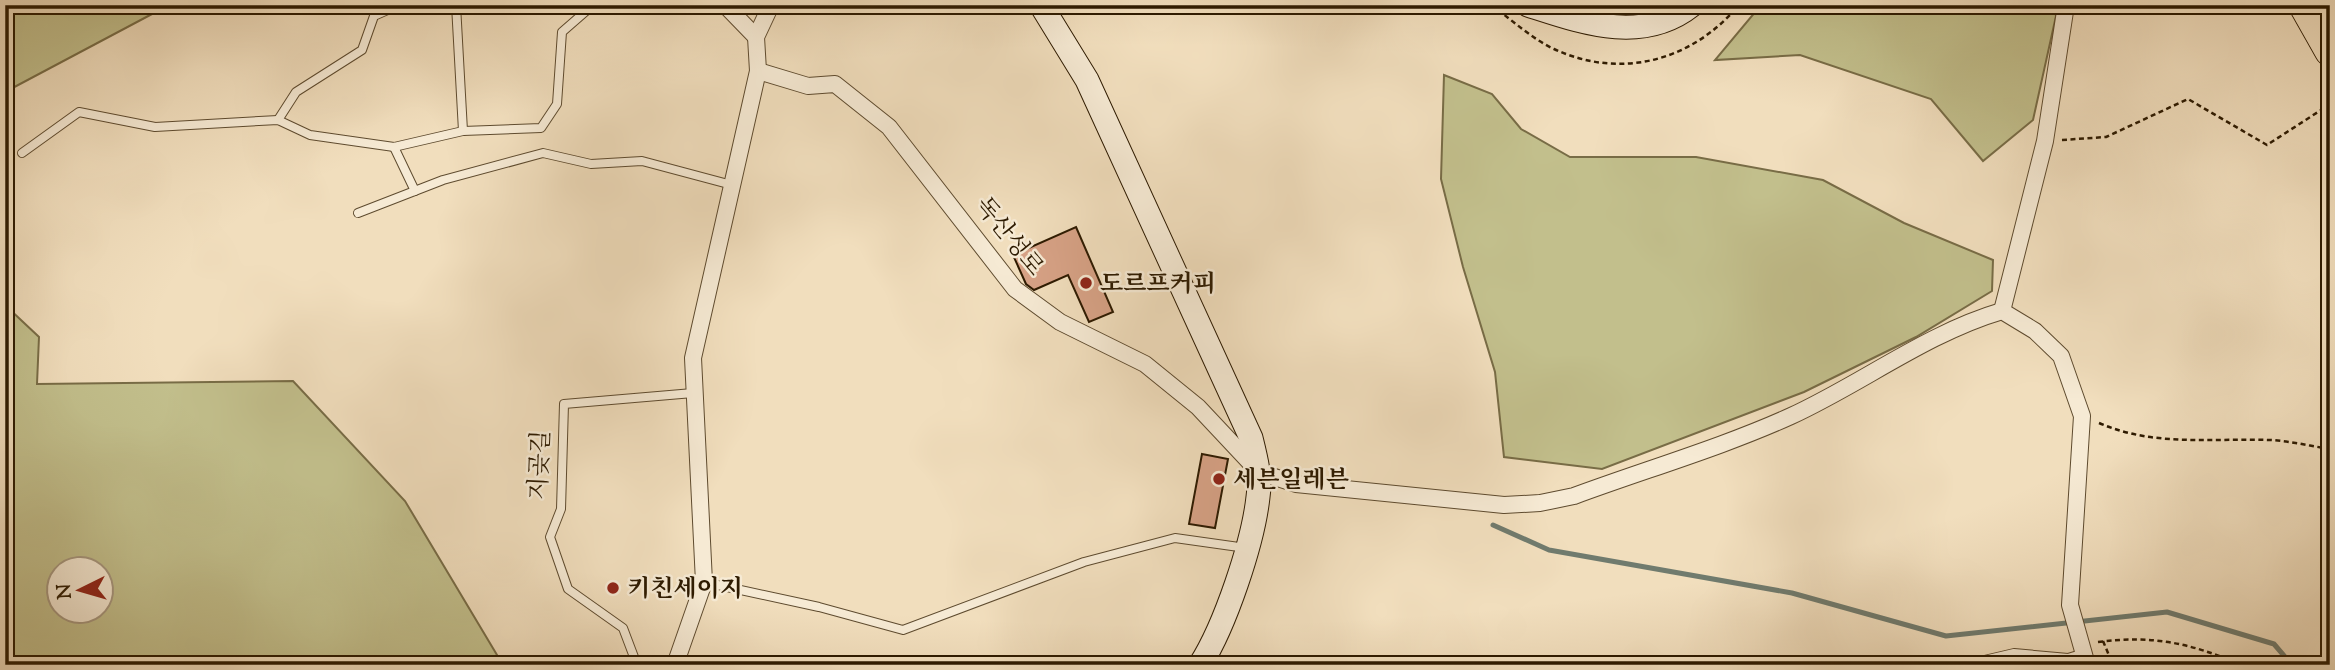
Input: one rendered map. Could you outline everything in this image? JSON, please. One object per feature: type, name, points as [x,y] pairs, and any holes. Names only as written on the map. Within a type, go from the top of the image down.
[{"type":"highway","points":[[2304,5],[2330,51]]},
{"type":"street","points":[[724,5],[756,37]]},
{"type":"street","points":[[675,665],[704,582],[693,358],[758,71],[756,37],[771,5]]},
{"type":"street","points":[[1041,5],[1087,80],[1251,438],[1259,472],[1258,498],[1227,609],[1200,665]]},
{"type":"street","points":[[1528,5],[1568,13],[1617,29],[1652,24],[1692,5]]},
{"type":"street","points":[[2001,311],[2045,141],[2066,5]]},
{"type":"street","name":"독산성로","points":[[758,71],[808,86],[835,84],[889,127],[1015,289],[1060,321],[1145,364],[1198,407],[1259,472]]},
{"type":"street","points":[[1259,472],[1310,485],[1504,505],[1540,503],[1574,496],[1790,416],[1906,354],[1983,316],[2001,311],[2035,331],[2061,356],[2082,416],[2070,605],[2084,659]]},
{"type":"lane","points":[[278,120],[296,92],[362,50],[373,16],[399,5]]},
{"type":"lane","points":[[456,5],[463,131]]},
{"type":"lane","points":[[22,153],[79,112],[155,127],[278,120],[310,135],[394,147],[463,131],[541,128],[556,104],[562,32],[593,5]]},
{"type":"lane","points":[[394,147],[415,191]]},
{"type":"lane","points":[[358,213],[415,191],[543,153],[591,164],[642,162],[732,185]]},
{"type":"lane","name":"지곶길","points":[[637,665],[623,628],[568,589],[550,537],[561,509],[564,404],[694,393]]},
{"type":"lane","points":[[704,582],[819,607],[903,630],[1084,562],[1175,538],[1246,548]]},
{"type":"lane","points":[[1963,665],[2014,653],[2084,659]]},
{"type":"path","points":[[2045,141],[2106,137],[2188,99],[2267,145],[2321,110]]},
{"type":"path","points":[[2082,416],[2123,434],[2201,442],[2272,440],[2330,449]]},
{"type":"path","points":[[2084,659],[2103,641],[2168,639],[2208,650],[2241,665]]},
{"type":"path","points":[[2103,641],[2113,665]]},
{"type":"shaded area","points":[[5,5],[169,5],[5,92]]},
{"type":"shaded area","points":[[1761,5],[2054,5],[2056,16],[2033,120],[1983,161],[1931,99],[1800,55],[1715,60]]},
{"type":"shaded area","points":[[1444,75],[1492,94],[1521,129],[1570,157],[1696,157],[1823,180],[1904,223],[1993,260],[1992,291],[1916,337],[1804,392],[1602,469],[1504,457],[1495,372],[1463,267],[1441,179]]},
{"type":"shaded area","points":[[5,305],[39,337],[37,384],[293,381],[405,501],[503,665],[5,665]]},
{"type":"building","name":"도르프커피","points":[[1076,227],[1113,312],[1089,322],[1068,275],[1034,290],[1026,284],[1013,255]]},
{"type":"building","points":[[1202,454],[1228,459],[1215,528],[1189,524]]},
{"type":"waterway","points":[[1493,525],[1549,550],[1792,593],[1946,636],[2167,612],[2274,644],[2292,665]]},
{"type":"place","name":"도르프커피","points":[[1086,283]]},
{"type":"place","name":"세븐일레븐","points":[[1219,479]]},
{"type":"place","name":"키친세이지","points":[[613,588]]}]
